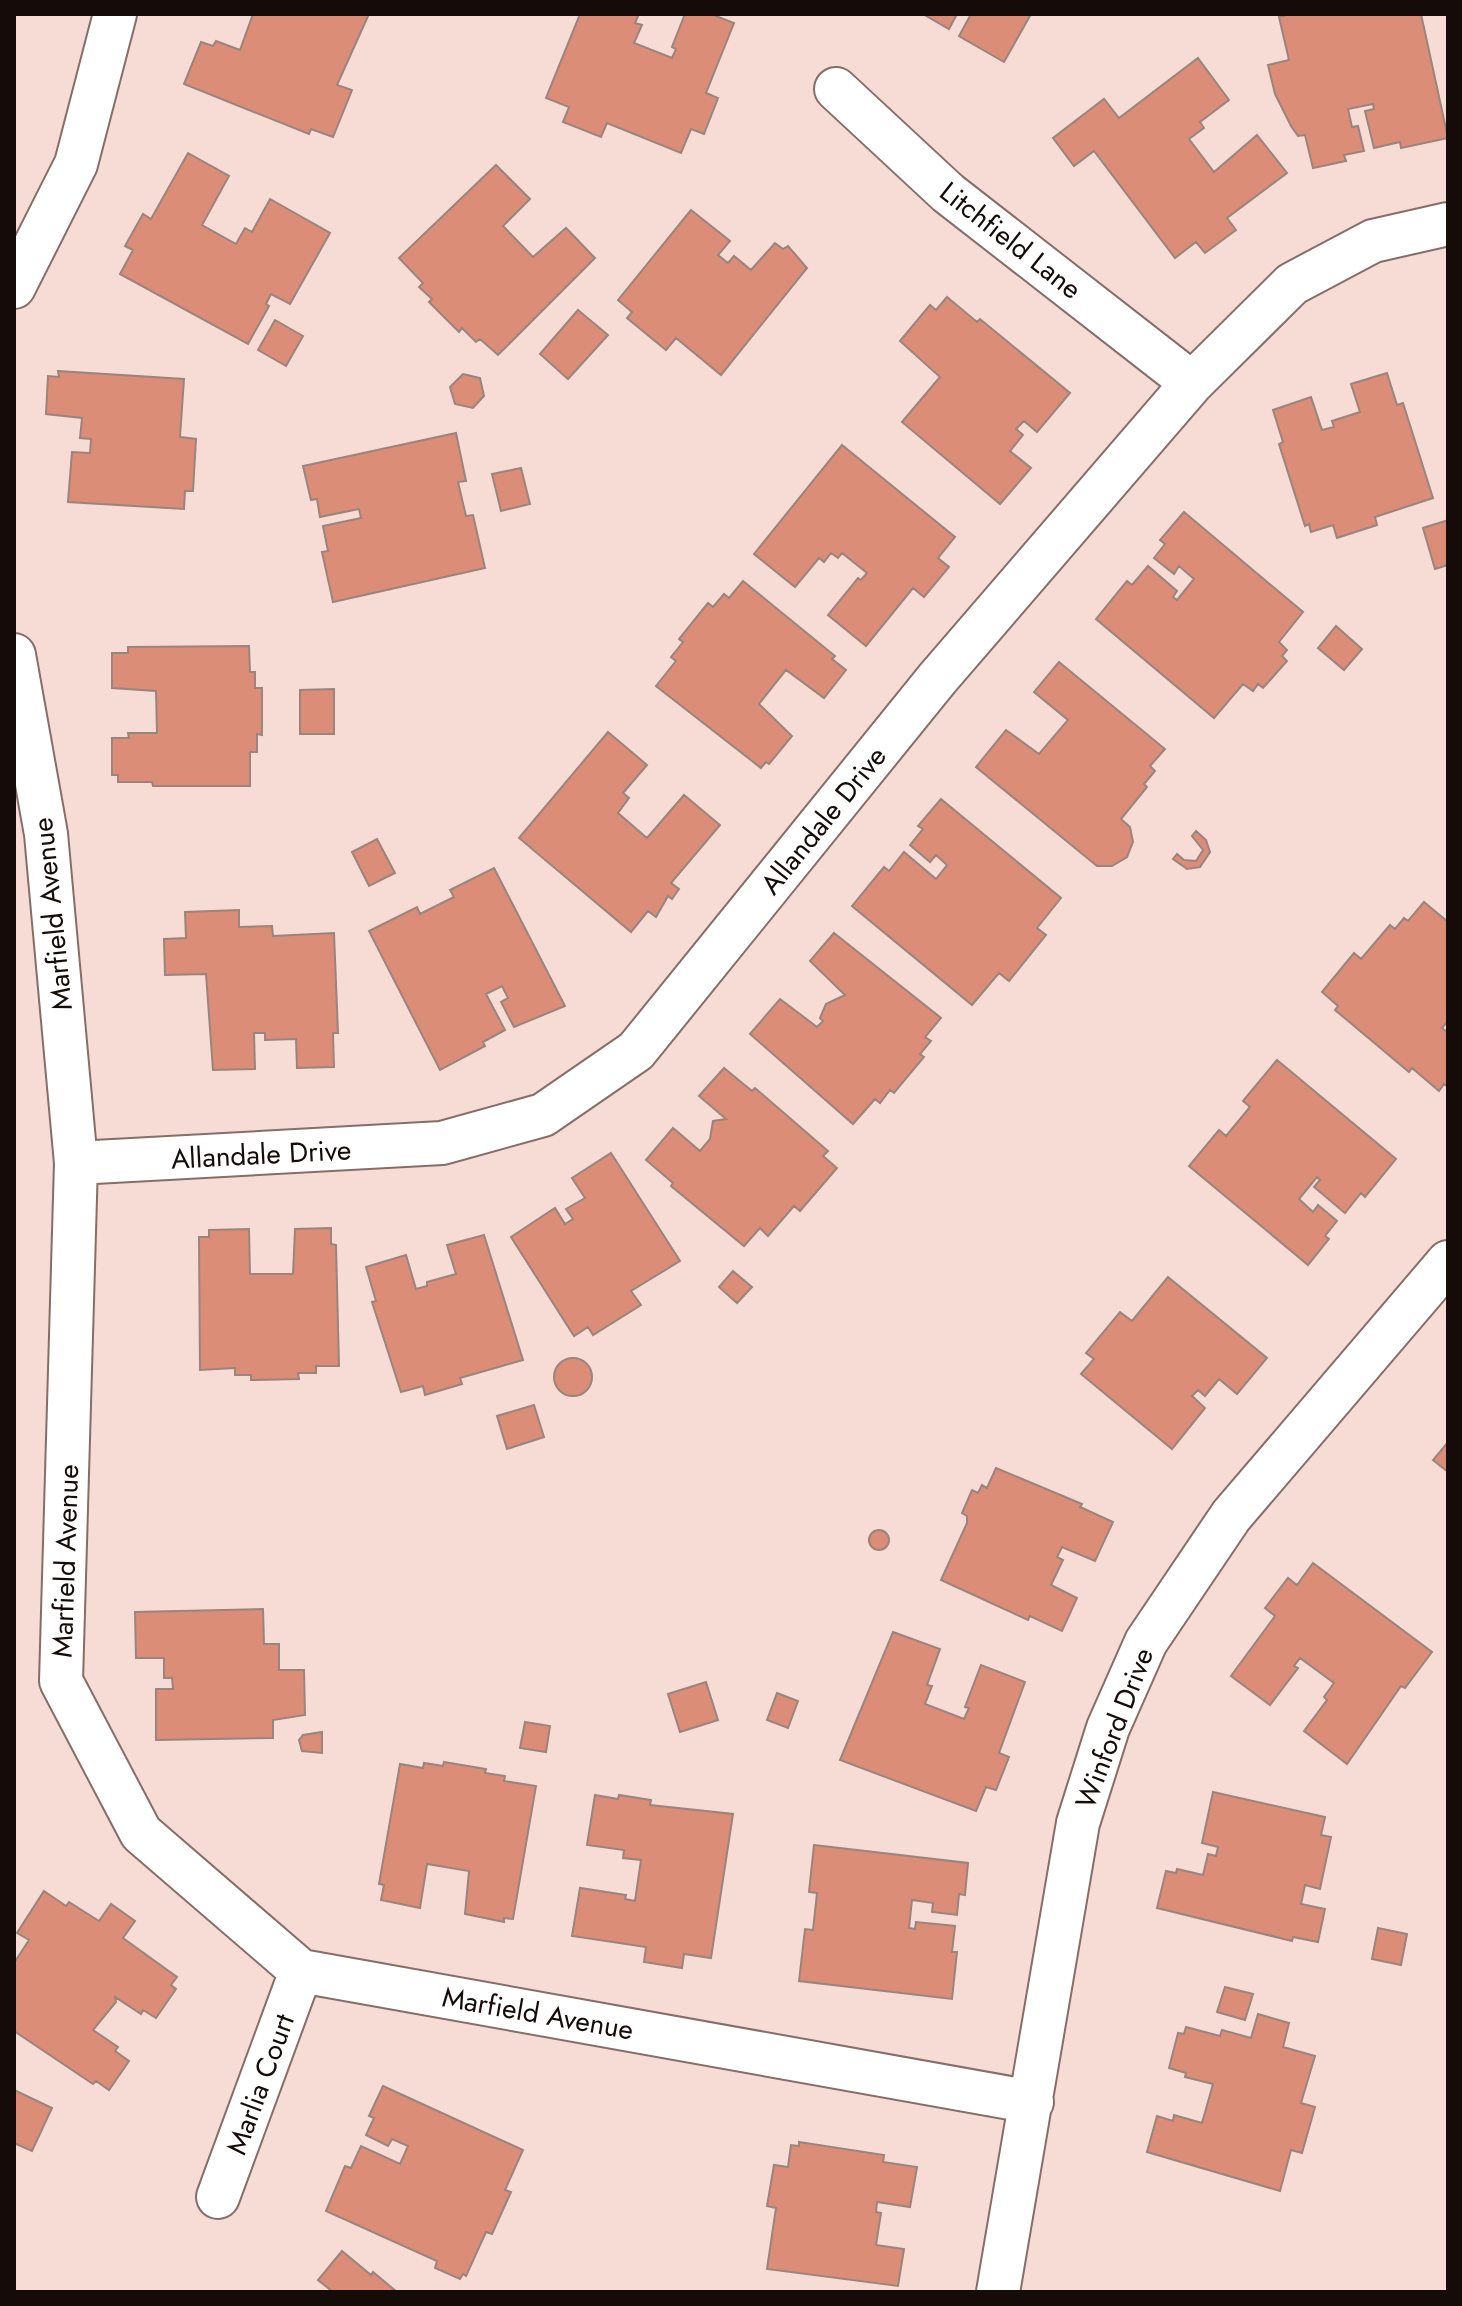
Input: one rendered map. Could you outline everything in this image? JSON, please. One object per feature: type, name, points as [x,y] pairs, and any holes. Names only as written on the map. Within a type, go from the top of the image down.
[{"type":"street","points":[[14,287],[76,164],[115,14]]},
{"type":"street","name":"Litchfield Lane","points":[[836,89],[948,193],[1192,383]]},
{"type":"street","name":"Allandale Drive","points":[[76,1163],[442,1143],[543,1115],[636,1051],[937,679],[1192,383],[1292,284],[1373,241],[1448,224]]},
{"type":"street","name":"Marfield Avenue","points":[[14,655],[46,834],[76,1163],[61,1681],[141,1833],[301,1971],[1032,2102]]},
{"type":"street","name":"Winford Drive","points":[[998,2292],[1078,1823],[1108,1728],[1146,1642],[1231,1516],[1448,1262]]},
{"type":"street","name":"Marlia Court","points":[[218,2197],[301,1971]]},
{"type":"building","points":[[253,14],[369,14],[337,85],[352,90],[333,137],[311,129],[309,134],[184,84],[201,42],[213,46],[216,41],[240,50]]},
{"type":"building","points":[[580,14],[639,14],[635,23],[642,25],[634,43],[672,58],[676,49],[672,47],[685,14],[711,14],[734,23],[706,93],[718,98],[704,134],[691,129],[681,153],[607,123],[601,137],[563,122],[569,107],[546,98]]},
{"type":"building","points":[[923,14],[957,14],[949,29]]},
{"type":"building","points":[[971,14],[1031,14],[1004,62],[959,36]]},
{"type":"building","points":[[1290,14],[1421,14],[1448,138],[1401,148],[1400,142],[1374,148],[1365,111],[1374,109],[1373,104],[1348,109],[1352,127],[1358,126],[1364,151],[1344,155],[1346,161],[1313,168],[1305,135],[1298,136],[1291,126],[1275,94],[1268,65],[1289,60],[1279,17]]},
{"type":"building","points":[[1198,58],[1229,100],[1200,122],[1204,128],[1189,139],[1214,172],[1257,135],[1287,173],[1227,218],[1236,230],[1205,253],[1196,242],[1175,258],[1094,151],[1074,166],[1053,138],[1104,99],[1119,118]]},
{"type":"building","points":[[188,153],[229,176],[202,225],[236,244],[245,228],[252,232],[270,199],[330,233],[290,304],[271,294],[266,304],[269,306],[248,344],[120,274],[133,250],[125,246],[143,214],[151,219]]},
{"type":"building","points":[[496,165],[530,199],[503,226],[533,257],[566,228],[595,258],[498,355],[480,339],[476,342],[462,328],[459,332],[429,302],[432,299],[419,287],[423,283],[399,258]]},
{"type":"building","points":[[691,210],[730,241],[718,255],[728,263],[734,256],[751,270],[775,243],[783,249],[788,246],[807,268],[721,375],[676,338],[666,350],[627,318],[632,312],[618,300]]},
{"type":"building","points":[[947,297],[977,322],[980,319],[1070,393],[1037,432],[1024,421],[1016,429],[1023,435],[1010,451],[1031,468],[1000,504],[902,422],[940,377],[900,341],[930,305],[936,310]]},
{"type":"building","points":[[578,310],[608,335],[568,379],[540,354]]},
{"type":"building","points":[[275,320],[303,336],[286,366],[258,350]]},
{"type":"building","points":[[58,371],[184,379],[180,437],[196,439],[193,491],[185,491],[184,509],[68,502],[72,452],[90,453],[91,439],[80,438],[82,418],[46,414],[48,376],[59,377]]},
{"type":"building","points":[[1387,373],[1397,405],[1403,403],[1433,498],[1375,517],[1377,525],[1337,538],[1333,525],[1311,532],[1309,524],[1305,526],[1279,444],[1283,442],[1273,410],[1311,397],[1322,430],[1334,427],[1332,421],[1360,412],[1351,384]]},
{"type":"building","points":[[463,374],[480,378],[484,396],[473,408],[455,404],[450,387]]},
{"type":"building","points":[[456,433],[466,481],[458,482],[466,516],[473,515],[485,568],[333,602],[322,552],[328,551],[323,526],[361,518],[359,509],[320,517],[317,499],[311,500],[303,466]]},
{"type":"building","points":[[842,445],[955,537],[938,558],[949,567],[924,597],[913,588],[866,646],[828,615],[858,578],[861,580],[867,573],[842,553],[838,558],[831,553],[824,562],[819,558],[795,587],[754,554]]},
{"type":"building","points":[[521,468],[530,504],[501,511],[492,474]]},
{"type":"building","points":[[1184,512],[1303,612],[1279,642],[1287,650],[1282,656],[1287,661],[1263,688],[1258,684],[1253,691],[1243,684],[1214,718],[1096,619],[1127,581],[1132,585],[1148,566],[1177,591],[1173,597],[1177,600],[1194,579],[1179,566],[1174,574],[1154,558],[1165,544],[1160,540]]},
{"type":"building","points":[[1448,520],[1448,565],[1435,569],[1423,528]]},
{"type":"building","points":[[743,581],[835,656],[832,659],[846,670],[824,698],[786,670],[759,704],[792,736],[769,764],[766,762],[761,768],[656,686],[676,661],[671,657],[683,642],[679,639],[708,603],[713,607],[724,594],[729,598]]},
{"type":"building","points":[[1336,626],[1362,649],[1344,670],[1318,648]]},
{"type":"building","points":[[249,646],[250,672],[255,672],[255,688],[262,688],[262,735],[257,734],[257,752],[250,752],[250,786],[153,786],[152,782],[118,782],[118,775],[112,775],[112,738],[129,738],[128,733],[157,733],[156,691],[112,688],[112,653],[128,653],[128,647]]},
{"type":"building","points":[[1059,662],[1165,749],[1150,766],[1155,771],[1144,784],[1147,787],[1121,819],[1130,827],[1133,842],[1127,857],[1112,866],[1097,866],[976,767],[1006,730],[1039,754],[1068,720],[1034,692]]},
{"type":"building","points":[[334,689],[334,734],[300,734],[300,690]]},
{"type":"building","points":[[608,732],[647,765],[623,793],[629,798],[618,813],[647,838],[684,795],[720,825],[671,883],[679,889],[672,899],[668,896],[656,917],[648,911],[631,932],[519,838]]},
{"type":"building","points":[[941,799],[1061,898],[1037,928],[1046,935],[1009,981],[999,973],[972,1005],[852,906],[884,867],[889,871],[904,852],[936,879],[947,865],[936,855],[930,862],[910,845],[923,829],[918,826]]},
{"type":"building","points":[[1196,831],[1206,840],[1210,852],[1200,867],[1187,869],[1173,859],[1177,854],[1184,860],[1196,861],[1203,850],[1192,836]]},
{"type":"building","points":[[377,839],[395,873],[369,886],[352,852]]},
{"type":"building","points":[[494,868],[565,1006],[514,1027],[501,1002],[508,998],[502,986],[486,994],[505,1030],[483,1042],[485,1046],[440,1070],[369,931],[417,907],[420,914],[454,897],[450,890]]},
{"type":"building","points":[[1424,902],[1448,922],[1448,1021],[1442,1028],[1448,1033],[1448,1087],[1444,1084],[1439,1091],[1412,1068],[1409,1072],[1335,1010],[1338,1006],[1322,992],[1354,953],[1361,959],[1390,925],[1395,929],[1404,918],[1408,921]]},
{"type":"building","points":[[239,910],[239,927],[272,926],[273,936],[334,933],[338,1033],[333,1033],[334,1067],[297,1068],[296,1039],[265,1040],[265,1033],[254,1033],[255,1069],[213,1070],[206,974],[165,975],[164,939],[186,938],[185,912]]},
{"type":"building","points":[[834,933],[941,1018],[925,1037],[931,1041],[920,1054],[924,1057],[894,1093],[890,1090],[880,1103],[875,1099],[853,1124],[750,1034],[780,999],[817,1027],[823,1021],[820,1018],[826,1004],[845,995],[810,961]]},
{"type":"building","points":[[1277,1060],[1396,1159],[1365,1197],[1361,1193],[1345,1213],[1314,1187],[1320,1180],[1317,1177],[1299,1199],[1313,1212],[1318,1205],[1337,1221],[1325,1236],[1329,1239],[1308,1265],[1189,1166],[1219,1130],[1226,1136],[1250,1107],[1243,1101]]},
{"type":"building","points":[[724,1068],[752,1091],[755,1088],[828,1151],[823,1156],[837,1168],[800,1211],[794,1206],[768,1236],[760,1228],[744,1246],[671,1186],[673,1183],[646,1160],[673,1128],[700,1151],[710,1139],[713,1121],[726,1119],[699,1096]]},
{"type":"building","points":[[611,1153],[680,1261],[631,1291],[641,1305],[593,1335],[588,1327],[574,1336],[511,1237],[555,1208],[565,1224],[573,1219],[566,1209],[585,1198],[572,1178]]},
{"type":"building","points":[[331,1228],[331,1244],[336,1245],[339,1366],[316,1366],[316,1373],[298,1373],[299,1379],[251,1380],[251,1375],[235,1375],[235,1368],[200,1370],[199,1237],[209,1237],[209,1230],[249,1229],[250,1274],[293,1274],[295,1229]]},
{"type":"building","points":[[484,1235],[523,1360],[460,1378],[462,1384],[425,1395],[423,1386],[401,1392],[372,1302],[376,1301],[366,1267],[406,1255],[416,1289],[427,1286],[427,1282],[456,1274],[447,1245]]},
{"type":"building","points":[[733,1271],[752,1287],[737,1303],[719,1287]]},
{"type":"building","points":[[1168,1277],[1267,1358],[1237,1394],[1219,1379],[1205,1396],[1198,1390],[1192,1396],[1205,1408],[1172,1449],[1081,1374],[1094,1359],[1086,1353],[1120,1312],[1132,1321]]},
{"type":"building","points":[[573,1358],[586,1364],[592,1377],[586,1390],[573,1396],[560,1390],[554,1377],[560,1364]]},
{"type":"building","points":[[534,1405],[544,1437],[507,1449],[497,1416]]},
{"type":"building","points":[[1448,1442],[1448,1472],[1433,1460]]},
{"type":"building","points":[[996,1468],[1082,1504],[1080,1507],[1113,1522],[1095,1561],[1062,1547],[1057,1557],[1063,1560],[1051,1585],[1077,1598],[1062,1631],[1030,1616],[1028,1620],[941,1580],[967,1523],[967,1516],[962,1513],[972,1490],[978,1493],[982,1485],[987,1488]]},
{"type":"building","points":[[875,1530],[883,1530],[889,1540],[883,1550],[875,1550],[869,1544],[869,1536]]},
{"type":"building","points":[[1313,1563],[1432,1652],[1405,1688],[1401,1686],[1347,1764],[1304,1731],[1327,1700],[1324,1697],[1334,1683],[1300,1658],[1294,1666],[1298,1668],[1270,1705],[1231,1676],[1275,1616],[1265,1608],[1288,1578],[1297,1585]]},
{"type":"building","points":[[263,1609],[264,1644],[279,1644],[279,1670],[304,1670],[305,1715],[273,1720],[273,1738],[156,1740],[156,1689],[173,1689],[172,1678],[164,1678],[164,1658],[136,1658],[135,1612]]},
{"type":"building","points":[[893,1632],[940,1649],[927,1685],[932,1686],[925,1704],[964,1719],[969,1708],[965,1707],[981,1665],[1025,1682],[999,1753],[1009,1757],[996,1790],[986,1787],[976,1811],[840,1760]]},
{"type":"building","points":[[706,1682],[718,1720],[680,1732],[668,1694]]},
{"type":"building","points":[[777,1693],[798,1701],[788,1728],[767,1720]]},
{"type":"building","points":[[525,1722],[550,1726],[546,1752],[520,1748]]},
{"type":"building","points":[[322,1732],[322,1753],[302,1751],[299,1740],[303,1735]]},
{"type":"building","points":[[444,1762],[486,1769],[485,1773],[505,1776],[504,1781],[536,1786],[513,1919],[504,1918],[504,1922],[465,1914],[469,1871],[427,1864],[420,1908],[381,1900],[384,1885],[379,1884],[400,1764],[423,1768],[424,1763],[443,1766]]},
{"type":"building","points":[[1213,1792],[1325,1817],[1321,1835],[1331,1837],[1320,1889],[1305,1885],[1301,1904],[1325,1909],[1318,1942],[1293,1937],[1292,1941],[1157,1908],[1166,1871],[1176,1873],[1177,1869],[1203,1875],[1208,1854],[1216,1856],[1218,1847],[1202,1843]]},
{"type":"building","points":[[595,1795],[618,1799],[619,1795],[651,1800],[650,1805],[733,1814],[711,1958],[684,1954],[682,1968],[644,1962],[646,1947],[572,1936],[580,1888],[626,1895],[625,1899],[635,1901],[641,1860],[623,1858],[624,1850],[587,1845]]},
{"type":"building","points":[[814,1845],[968,1863],[965,1895],[959,1894],[957,1915],[932,1912],[933,1903],[912,1900],[909,1928],[915,1929],[916,1922],[955,1926],[952,1952],[957,1952],[952,1999],[799,1981],[805,1929],[813,1930],[817,1893],[809,1892]]},
{"type":"building","points":[[44,1891],[66,1906],[69,1902],[99,1921],[111,1904],[135,1921],[123,1938],[177,1977],[171,1985],[176,1989],[156,2018],[143,2010],[141,2014],[115,1997],[116,2002],[93,2030],[118,2047],[115,2051],[129,2061],[109,2090],[96,2081],[93,2084],[14,2031],[14,1963],[29,1940],[17,1933]]},
{"type":"building","points":[[1378,1928],[1407,1934],[1401,1965],[1372,1959]]},
{"type":"building","points":[[1225,1987],[1253,1994],[1245,2020],[1217,2012]]},
{"type":"building","points":[[1258,2014],[1289,2023],[1283,2047],[1315,2056],[1301,2103],[1315,2107],[1302,2153],[1291,2150],[1280,2191],[1147,2152],[1157,2116],[1173,2121],[1174,2115],[1202,2123],[1213,2084],[1185,2077],[1186,2073],[1169,2068],[1178,2033],[1184,2034],[1186,2027],[1220,2036],[1222,2030],[1251,2038]]},
{"type":"building","points":[[383,2086],[523,2150],[505,2190],[511,2192],[492,2234],[486,2232],[466,2276],[463,2274],[460,2279],[435,2268],[437,2261],[326,2211],[345,2166],[351,2168],[361,2146],[400,2164],[408,2146],[392,2139],[388,2146],[366,2135],[374,2118],[369,2116]]},
{"type":"building","points":[[14,2090],[52,2108],[32,2151],[14,2143]]},
{"type":"building","points":[[799,2142],[884,2155],[883,2162],[917,2167],[910,2207],[877,2202],[876,2212],[881,2213],[876,2245],[904,2249],[898,2286],[767,2269],[776,2208],[767,2206],[774,2165],[788,2167],[791,2145],[799,2146]]},
{"type":"building","points":[[342,2251],[397,2292],[333,2292],[318,2280]]}]
